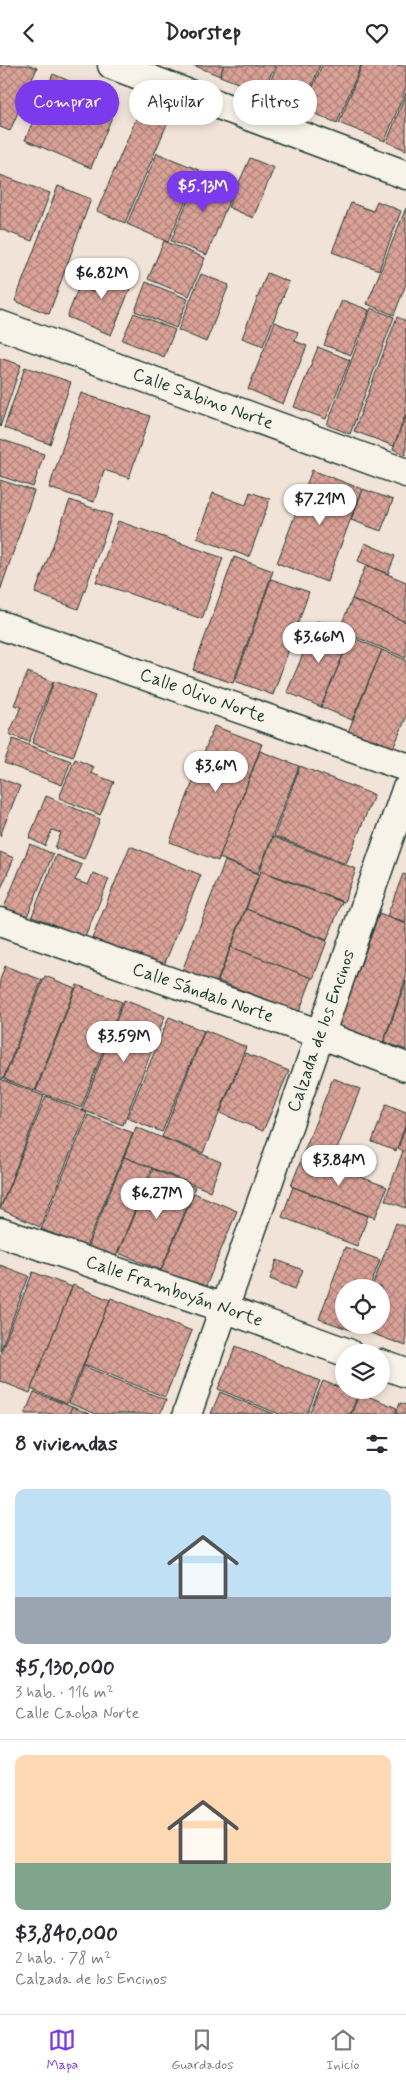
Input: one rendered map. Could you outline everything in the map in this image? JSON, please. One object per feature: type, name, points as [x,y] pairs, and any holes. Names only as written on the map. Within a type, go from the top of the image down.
[{"type":"street","points":[[112,65],[406,175]]},
{"type":"street","name":"Calle Sabino Norte","points":[[0,325],[406,473]]},
{"type":"street","name":"Calle Olivo Norte","points":[[0,625],[406,767]]},
{"type":"street","name":"Calzada de los Encinos","points":[[187,1414],[406,790]]},
{"type":"street","name":"Calle Sándalo Norte","points":[[0,922],[320,1034],[406,1067]]},
{"type":"street","name":"Calle Framboyán Norte","points":[[0,1231],[224,1307],[335,1348]]},
{"type":"street","points":[[390,1367],[406,1373]]},
{"type":"building","points":[[0,65],[29,65],[37,68],[32,80],[15,80],[15,119],[10,131],[0,127]]},
{"type":"building","points":[[193,65],[224,65],[220,76]]},
{"type":"building","points":[[224,65],[275,65],[269,80],[233,81],[220,76]]},
{"type":"building","points":[[277,65],[320,65],[314,80],[271,80]]},
{"type":"building","points":[[322,65],[361,65],[337,123],[317,115],[316,80]]},
{"type":"building","points":[[362,65],[406,65],[406,88],[385,141],[339,123]]},
{"type":"building","points":[[53,74],[67,80],[50,80]]},
{"type":"building","points":[[406,93],[406,150],[387,142]]},
{"type":"building","points":[[31,125],[109,125],[91,168],[25,140]]},
{"type":"building","points":[[133,125],[167,125],[125,223],[97,211]]},
{"type":"building","points":[[157,153],[199,170],[168,242],[127,224]]},
{"type":"building","points":[[250,158],[274,168],[253,218],[228,207]]},
{"type":"building","points":[[200,171],[235,186],[207,255],[171,241]]},
{"type":"building","points":[[0,175],[50,193],[32,241],[0,229]]},
{"type":"building","points":[[58,186],[91,199],[49,314],[15,301]]},
{"type":"building","points":[[377,201],[401,211],[379,270],[332,252],[351,203],[373,211]]},
{"type":"building","points":[[406,208],[406,284],[394,315],[367,304]]},
{"type":"building","points":[[164,241],[205,258],[189,296],[148,279]]},
{"type":"building","points":[[103,264],[135,277],[111,335],[67,317],[79,286],[92,292]]},
{"type":"building","points":[[267,273],[289,282],[263,346],[242,338]]},
{"type":"building","points":[[201,274],[229,285],[206,342],[178,330]]},
{"type":"building","points":[[146,282],[188,299],[176,328],[135,311]]},
{"type":"building","points":[[342,300],[369,310],[351,355],[324,345]]},
{"type":"building","points":[[371,308],[394,317],[350,434],[327,425]]},
{"type":"building","points":[[134,313],[175,330],[164,357],[122,340]]},
{"type":"building","points":[[397,317],[406,321],[406,413],[394,446],[354,431]]},
{"type":"building","points":[[275,322],[298,332],[295,341],[307,346],[283,404],[248,389]]},
{"type":"building","points":[[318,347],[350,360],[326,419],[294,407]]},
{"type":"building","points":[[0,358],[21,365],[0,427]]},
{"type":"building","points":[[25,367],[71,382],[50,444],[4,428]]},
{"type":"building","points":[[81,393],[150,416],[129,478],[104,470],[94,502],[49,488]]},
{"type":"building","points":[[406,415],[406,455],[393,449]]},
{"type":"building","points":[[0,439],[44,454],[33,487],[0,476]]},
{"type":"building","points":[[312,470],[362,489],[327,582],[277,563]]},
{"type":"building","points":[[0,480],[34,491],[0,591]]},
{"type":"building","points":[[363,489],[393,500],[381,531],[351,520]]},
{"type":"building","points":[[250,492],[270,499],[249,557],[197,538],[213,493],[246,505]]},
{"type":"building","points":[[70,500],[112,515],[78,609],[35,593]]},
{"type":"building","points":[[118,521],[223,558],[202,619],[96,582]]},
{"type":"building","points":[[365,543],[395,556],[388,574],[358,561]]},
{"type":"building","points":[[234,557],[273,571],[233,683],[193,670]]},
{"type":"building","points":[[366,565],[406,582],[406,622],[352,599]]},
{"type":"building","points":[[271,579],[309,592],[273,695],[235,681]]},
{"type":"building","points":[[352,599],[406,622],[406,658],[339,630]]},
{"type":"building","points":[[317,621],[351,636],[321,707],[287,692]]},
{"type":"building","points":[[351,637],[382,650],[352,720],[321,707]]},
{"type":"building","points":[[382,650],[406,660],[406,718],[392,751],[348,732]]},
{"type":"building","points":[[28,672],[53,682],[29,742],[9,734],[21,707],[14,705]]},
{"type":"building","points":[[54,681],[95,696],[73,757],[32,743]]},
{"type":"building","points":[[214,726],[262,744],[218,861],[170,842]]},
{"type":"building","points":[[13,739],[71,761],[62,785],[4,763]]},
{"type":"building","points":[[260,751],[299,766],[258,873],[219,858]]},
{"type":"building","points":[[75,759],[94,767],[91,773],[114,782],[100,815],[59,798]]},
{"type":"building","points":[[300,766],[374,795],[346,864],[274,836]]},
{"type":"building","points":[[0,778],[20,786],[0,836]]},
{"type":"building","points":[[46,796],[100,819],[84,859],[55,848],[61,833],[52,830],[45,846],[29,838]]},
{"type":"building","points":[[273,837],[356,869],[344,902],[260,870]]},
{"type":"building","points":[[30,844],[53,854],[26,919],[3,910]]},
{"type":"building","points":[[130,846],[201,875],[162,970],[91,941]]},
{"type":"building","points":[[0,852],[14,858],[0,891]]},
{"type":"building","points":[[56,855],[82,865],[75,880],[88,885],[93,873],[109,879],[85,937],[32,916]]},
{"type":"building","points":[[225,861],[259,874],[216,984],[182,971]]},
{"type":"building","points":[[261,871],[342,902],[327,940],[246,909]]},
{"type":"building","points":[[403,874],[406,875],[406,923],[387,916]]},
{"type":"building","points":[[246,909],[327,941],[313,979],[231,947]]},
{"type":"building","points":[[379,914],[406,924],[406,978],[383,1043],[338,1027]]},
{"type":"building","points":[[231,947],[312,978],[299,1012],[218,981]]},
{"type":"building","points":[[5,966],[42,980],[3,1079],[0,1077],[0,980]]},
{"type":"building","points":[[45,976],[75,988],[35,1091],[4,1079]]},
{"type":"building","points":[[406,981],[406,1050],[384,1042]]},
{"type":"building","points":[[77,985],[122,1002],[81,1108],[36,1091]]},
{"type":"building","points":[[124,1000],[165,1016],[123,1125],[82,1110]]},
{"type":"building","points":[[169,1017],[204,1031],[162,1132],[127,1118]]},
{"type":"building","points":[[205,1030],[246,1047],[203,1153],[162,1137]]},
{"type":"building","points":[[245,1053],[289,1071],[263,1131],[220,1113]]},
{"type":"building","points":[[333,1078],[360,1089],[331,1165],[303,1154]]},
{"type":"building","points":[[0,1079],[44,1096],[0,1209]]},
{"type":"building","points":[[46,1096],[87,1113],[40,1227],[0,1209]]},
{"type":"building","points":[[386,1104],[406,1112],[406,1124],[396,1151],[372,1142]]},
{"type":"building","points":[[88,1115],[133,1133],[86,1247],[41,1229]]},
{"type":"building","points":[[406,1126],[406,1208],[385,1200],[403,1151],[398,1148]]},
{"type":"building","points":[[136,1127],[221,1162],[210,1191],[124,1157]]},
{"type":"building","points":[[303,1155],[387,1187],[375,1218],[291,1186]]},
{"type":"building","points":[[124,1157],[152,1168],[115,1259],[87,1248]]},
{"type":"building","points":[[153,1169],[195,1187],[161,1270],[118,1253]]},
{"type":"building","points":[[293,1187],[368,1216],[357,1246],[282,1217]]},
{"type":"building","points":[[194,1193],[237,1211],[204,1291],[160,1273]]},
{"type":"building","points":[[396,1223],[406,1227],[406,1346],[373,1334],[390,1334],[390,1279],[375,1279]]},
{"type":"building","points":[[345,1247],[380,1260],[373,1279],[335,1279],[335,1324],[319,1319]]},
{"type":"building","points":[[277,1260],[303,1270],[295,1289],[270,1279]]},
{"type":"building","points":[[0,1265],[29,1276],[0,1351]]},
{"type":"building","points":[[33,1272],[72,1287],[30,1393],[0,1381],[0,1354]]},
{"type":"building","points":[[73,1285],[110,1300],[67,1404],[31,1389]]},
{"type":"building","points":[[111,1298],[192,1331],[165,1397],[84,1364]]},
{"type":"building","points":[[236,1346],[320,1381],[307,1414],[279,1414],[218,1389]]},
{"type":"building","points":[[84,1366],[166,1400],[160,1414],[96,1414],[69,1403]]},
{"type":"building","points":[[323,1381],[335,1386],[335,1399],[356,1399],[350,1414],[309,1414]]},
{"type":"building","points":[[34,1392],[72,1407],[69,1414],[25,1414]]},
{"type":"building","points":[[220,1392],[274,1414],[211,1414]]},
{"type":"building","points":[[357,1399],[375,1399],[397,1408],[394,1414],[351,1414]]},
{"type":"building","points":[[400,1403],[406,1405],[406,1414],[396,1414]]},
{"type":"building","points":[[72,1407],[90,1414],[69,1414]]}]
